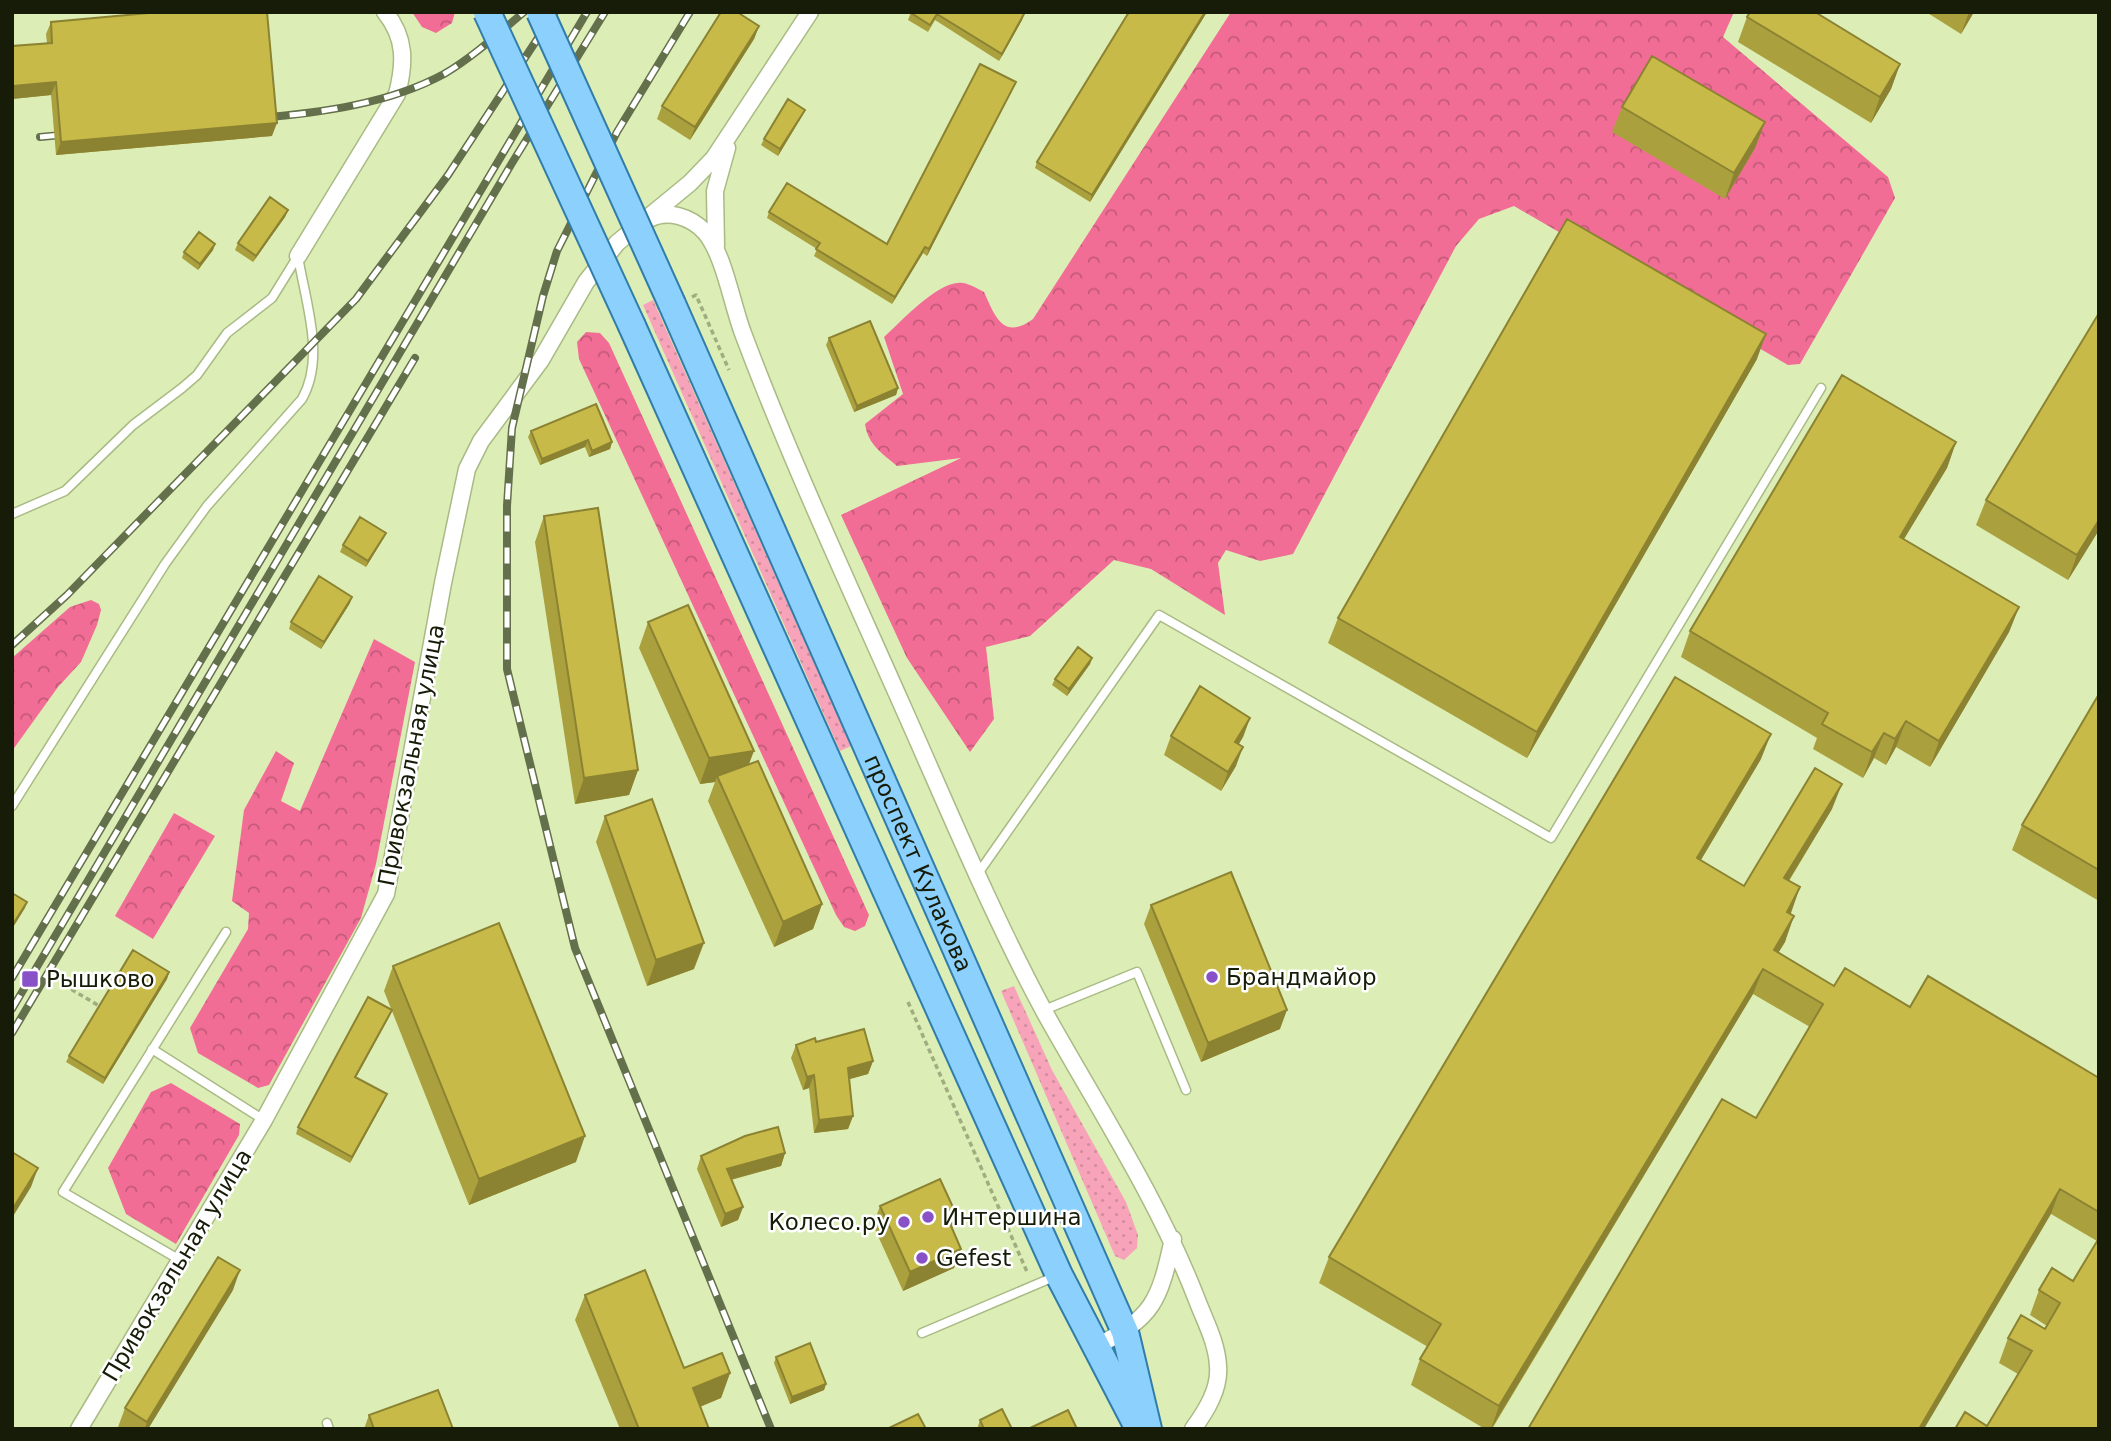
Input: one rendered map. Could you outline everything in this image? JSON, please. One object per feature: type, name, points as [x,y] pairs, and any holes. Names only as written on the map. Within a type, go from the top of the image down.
[{"type":"main road","name":"проспект Кулакова","points":[[487,12],[632,326],[1059,1275],[1139,1429]]},
{"type":"main road","name":"проспект Кулакова","points":[[540,12],[684,300],[1125,1332],[1148,1429]]},
{"type":"street","points":[[298,256],[397,94],[405,64],[399,34],[385,12]]},
{"type":"street","points":[[637,225],[690,183],[734,131],[810,12]]},
{"type":"street","points":[[716,252],[715,191],[721,162],[734,131]]},
{"type":"street","points":[[637,225],[655,216],[683,217],[707,235],[716,252],[743,334],[817,512],[977,875],[1044,1010],[1174,1239],[1214,1346],[1219,1369],[1209,1406],[1193,1429]]},
{"type":"street","name":"Привокзальная улица","points":[[79,1429],[264,1119],[386,894],[467,469],[497,416],[552,344],[586,282],[617,243],[637,225]]},
{"type":"street","points":[[1095,1347],[1125,1332],[1144,1318],[1155,1301],[1174,1239]]},
{"type":"lane","points":[[12,514],[65,491],[132,425],[197,375],[227,333],[272,298],[298,256]]},
{"type":"lane","points":[[12,806],[165,564],[207,506],[302,399],[310,384],[313,344],[298,256]]},
{"type":"lane","points":[[977,875],[1159,615],[1551,838],[1821,388]]},
{"type":"lane","points":[[180,1260],[63,1192],[226,932]]},
{"type":"lane","points":[[1044,1010],[1137,972],[1186,1090]]},
{"type":"lane","points":[[152,1049],[264,1119]]},
{"type":"lane","points":[[922,1333],[1059,1275]]},
{"type":"path","points":[[684,300],[730,372]]},
{"type":"path","points":[[64,985],[109,1012]]},
{"type":"shaded area","points":[[653,300],[851,746],[840,751],[643,305]]},
{"type":"shaded area","points":[[1014,986],[1052,1070],[1126,1202],[1138,1235],[1137,1248],[1124,1260],[1115,1256],[1001,991]]},
{"type":"green space","points":[[412,12],[455,12],[452,23],[436,33],[422,27]]},
{"type":"green space","points":[[1231,12],[1734,12],[1723,37],[1888,177],[1895,198],[1800,364],[1788,365],[1514,206],[1479,219],[1456,246],[1293,554],[1260,561],[1226,550],[1218,563],[1225,615],[1151,569],[1114,560],[1030,636],[986,647],[994,719],[970,752],[907,658],[841,515],[961,458],[897,466],[872,443],[865,424],[903,394],[884,337],[932,294],[953,284],[963,283],[984,292],[996,317],[1007,326],[1023,325],[1033,319]]},
{"type":"green space","points":[[586,332],[600,333],[609,343],[869,915],[865,926],[855,931],[844,927],[836,915],[579,359],[577,342]]},
{"type":"green space","points":[[91,600],[99,604],[101,610],[81,662],[58,687],[12,751],[12,658],[70,607]]},
{"type":"green space","points":[[374,639],[415,662],[376,864],[361,918],[269,1085],[258,1088],[198,1053],[190,1028],[248,929],[249,913],[232,901],[244,810],[276,751],[294,763],[281,801],[300,811]]},
{"type":"green space","points":[[174,813],[215,836],[153,939],[115,916]]},
{"type":"green space","points":[[171,1083],[240,1124],[239,1135],[176,1244],[126,1214],[108,1168],[151,1092]]},
{"type":"building","points":[[160,12],[267,12],[277,123],[61,142],[56,82],[13,86],[12,46],[52,43],[51,22]]},
{"type":"building","points":[[721,12],[737,12],[759,26],[695,127],[662,106]]},
{"type":"building","points":[[911,12],[1024,14],[1002,54],[937,14],[930,25]]},
{"type":"building","points":[[1129,12],[1205,12],[1092,195],[1037,162]]},
{"type":"building","points":[[1750,12],[1815,12],[1900,64],[1880,97],[1747,17]]},
{"type":"building","points":[[1652,56],[1765,122],[1734,173],[1622,107]]},
{"type":"building","points":[[980,64],[1016,82],[929,249],[925,247],[895,297],[816,249],[820,243],[769,212],[787,183],[887,244]]},
{"type":"building","points":[[788,99],[805,110],[780,149],[764,139]]},
{"type":"building","points":[[270,197],[288,210],[256,256],[238,243]]},
{"type":"building","points":[[1567,219],[1766,334],[1537,732],[1338,618]]},
{"type":"building","points":[[199,232],[215,244],[200,264],[184,252]]},
{"type":"building","points":[[2099,313],[2099,520],[2077,555],[1986,500]]},
{"type":"building","points":[[870,321],[898,388],[857,406],[829,338]]},
{"type":"building","points":[[1842,375],[1956,442],[1900,537],[2019,607],[1939,741],[1906,721],[1895,739],[1884,733],[1872,752],[1822,724],[1828,713],[1690,631]]},
{"type":"building","points":[[596,404],[612,442],[592,451],[588,440],[542,459],[531,431]]},
{"type":"building","points":[[598,508],[638,770],[584,778],[544,516]]},
{"type":"building","points":[[360,517],[386,533],[368,561],[343,545]]},
{"type":"building","points":[[319,576],[352,597],[324,642],[291,622]]},
{"type":"building","points":[[688,605],[754,751],[709,758],[648,622]]},
{"type":"building","points":[[1078,647],[1092,658],[1069,689],[1055,679]]},
{"type":"building","points":[[1675,677],[1771,734],[1697,858],[1744,886],[1815,768],[1842,784],[1784,878],[1800,887],[1787,912],[1794,916],[1774,950],[1834,986],[1845,968],[1910,1007],[1928,976],[2099,1078],[2099,1212],[2060,1189],[1919,1429],[1528,1429],[1722,1099],[1756,1118],[1823,1004],[1763,969],[1499,1406],[1420,1359],[1441,1324],[1329,1257]]},
{"type":"building","points":[[1200,686],[1250,718],[1235,742],[1243,747],[1228,772],[1171,736]]},
{"type":"building","points":[[2099,694],[2099,870],[2022,825]]},
{"type":"building","points":[[758,761],[822,904],[783,922],[717,776]]},
{"type":"building","points":[[652,799],[704,943],[656,960],[605,816]]},
{"type":"building","name":"Брандмайор","points":[[1231,872],[1287,1010],[1208,1043],[1151,905]]},
{"type":"building","points":[[12,893],[27,902],[12,926]]},
{"type":"building","points":[[499,923],[585,1136],[479,1179],[393,966]]},
{"type":"building","name":"Рышково","points":[[133,950],[169,972],[105,1078],[69,1056]]},
{"type":"building","points":[[368,997],[392,1010],[355,1077],[387,1094],[352,1157],[298,1127]]},
{"type":"building","points":[[864,1029],[873,1061],[848,1068],[853,1116],[819,1120],[814,1075],[807,1077],[796,1045],[815,1038],[816,1042]]},
{"type":"building","points":[[778,1127],[785,1153],[727,1169],[743,1207],[725,1214],[701,1156],[745,1136]]},
{"type":"building","points":[[12,1152],[38,1168],[12,1210]]},
{"type":"building","points":[[940,1179],[957,1216],[948,1219],[961,1249],[910,1272],[880,1206]]},
{"type":"building","points":[[2099,1238],[2099,1429],[1955,1429],[1965,1412],[1987,1426],[2032,1351],[2008,1338],[2021,1315],[2045,1329],[2060,1303],[2039,1290],[2052,1268],[2073,1281]]},
{"type":"building","points":[[218,1257],[240,1270],[147,1422],[125,1408]]},
{"type":"building","points":[[645,1270],[684,1368],[722,1353],[730,1373],[693,1388],[709,1429],[639,1429],[585,1295]]},
{"type":"building","points":[[810,1343],[826,1384],[792,1397],[776,1357]]},
{"type":"building","points":[[438,1390],[453,1429],[374,1429],[369,1415]]},
{"type":"building","points":[[1002,1409],[1012,1429],[984,1429],[980,1420]]},
{"type":"building","points":[[1068,1410],[1077,1429],[1028,1429]]},
{"type":"building","points":[[918,1414],[926,1429],[887,1429]]},
{"type":"railway","points":[[258,118],[353,105],[377,100],[423,84],[465,60],[524,12]]},
{"type":"railway","points":[[12,645],[67,595],[356,299],[448,175],[555,12]]},
{"type":"railway","points":[[12,978],[587,12]]},
{"type":"railway","points":[[12,1009],[512,163],[605,12]]},
{"type":"railway","points":[[690,12],[617,132],[557,251],[543,296],[512,428],[507,506],[507,669],[575,948],[771,1429]]},
{"type":"railway","points":[[40,137],[73,134]]},
{"type":"railway","points":[[12,1033],[415,358]]},
{"type":"place","name":"Брандмайор","points":[[1212,977]]},
{"type":"place","name":"Рышково","points":[[30,979]]},
{"type":"place","name":"Интершина","points":[[928,1217]]},
{"type":"place","name":"Колесо.ру","points":[[904,1222]]},
{"type":"place","name":"Gefest","points":[[922,1258]]}]
